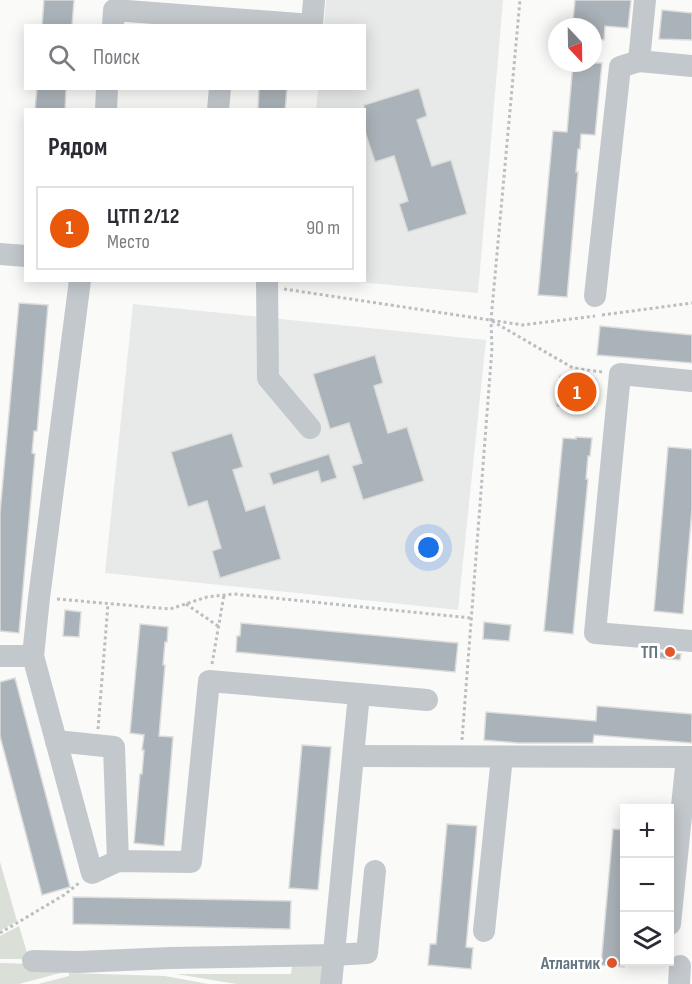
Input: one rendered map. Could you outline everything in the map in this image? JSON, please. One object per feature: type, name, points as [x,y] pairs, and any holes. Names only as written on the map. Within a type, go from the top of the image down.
[{"type":"lane","points":[[312,24],[314,0]]},
{"type":"lane","points":[[639,61],[645,0]]},
{"type":"lane","points":[[113,24],[114,10],[226,22],[269,24]]},
{"type":"lane","points":[[595,296],[620,67],[639,61],[692,66]]},
{"type":"lane","points":[[106,108],[107,90]]},
{"type":"lane","points":[[218,108],[220,90]]},
{"type":"lane","points":[[0,254],[24,256]]},
{"type":"lane","points":[[80,282],[33,656],[92,873],[118,861],[191,862],[209,681],[427,700]]},
{"type":"lane","points":[[263,283],[268,378],[310,428]]},
{"type":"lane","points":[[692,381],[620,374],[595,633],[692,641]]},
{"type":"lane","points":[[0,656],[33,656]]},
{"type":"lane","points":[[331,984],[359,694]]},
{"type":"lane","points":[[56,741],[114,747],[118,861]]},
{"type":"lane","points":[[354,756],[689,757],[671,912]]},
{"type":"lane","points":[[484,932],[502,757]]},
{"type":"lane","points":[[33,961],[79,962],[367,953],[375,871]]},
{"type":"path","points":[[460,756],[492,348],[491,320],[520,0]]},
{"type":"path","points":[[263,283],[491,320],[573,368],[620,374]]},
{"type":"path","points":[[39,598],[170,609],[207,597],[234,594],[471,618]]},
{"type":"path","points":[[209,681],[224,595]]},
{"type":"path","points":[[97,746],[108,603]]},
{"type":"path","points":[[186,604],[218,626]]},
{"type":"path","points":[[0,933],[64,895],[92,873]]},
{"type":"shaded area","points":[[326,0],[503,0],[478,293],[358,282],[366,282],[366,108],[316,108],[318,90],[366,90],[366,24],[324,24]]},
{"type":"shaded area","points":[[133,304],[486,340],[458,610],[105,573]]},
{"type":"shaded area","points":[[0,862],[17,921],[0,931]]},
{"type":"shaded area","points":[[19,926],[29,959],[0,959],[0,936]]},
{"type":"shaded area","points":[[0,963],[33,964],[64,972],[19,984],[0,984]]},
{"type":"shaded area","points":[[321,965],[324,984],[237,984],[176,974],[291,974],[292,966]]},
{"type":"shaded area","points":[[69,973],[165,976],[208,984],[38,984],[69,976]]},
{"type":"building","points":[[44,0],[74,0],[72,24],[42,24]]},
{"type":"building","points":[[575,0],[631,0],[628,28],[605,26],[604,40],[602,40],[602,18],[573,18]]},
{"type":"building","points":[[662,10],[692,13],[692,40],[659,39]]},
{"type":"building","points":[[572,72],[601,72],[595,135],[581,134],[580,149],[578,149],[567,297],[538,295],[553,131],[567,132]]},
{"type":"building","points":[[419,88],[427,116],[417,120],[432,166],[451,160],[467,214],[408,232],[399,204],[408,201],[394,156],[375,162],[366,135],[364,105]]},
{"type":"building","points":[[37,90],[66,90],[65,108],[35,108]]},
{"type":"building","points":[[259,90],[287,90],[285,108],[258,108]]},
{"type":"building","points":[[19,303],[48,305],[37,431],[34,431],[32,453],[35,454],[19,633],[0,631],[0,513]]},
{"type":"building","points":[[600,326],[692,335],[692,363],[597,355]]},
{"type":"building","points":[[375,355],[383,383],[374,386],[388,433],[407,427],[424,481],[363,500],[352,466],[362,463],[349,423],[330,429],[313,374]]},
{"type":"building","points":[[560,376],[596,379],[594,408],[557,406]]},
{"type":"building","points":[[232,433],[243,467],[233,470],[246,511],[265,505],[281,559],[220,578],[212,551],[221,548],[207,501],[188,507],[171,452]]},
{"type":"building","points":[[576,437],[592,438],[590,456],[588,456],[586,479],[588,479],[573,634],[544,631],[563,438],[576,439]]},
{"type":"building","points":[[668,447],[692,449],[692,509],[683,614],[654,611]]},
{"type":"building","points":[[329,454],[337,478],[321,483],[318,471],[273,485],[269,473]]},
{"type":"building","points":[[65,610],[81,612],[79,637],[63,636]]},
{"type":"building","points":[[484,622],[511,625],[509,641],[483,639]]},
{"type":"building","points":[[241,623],[458,643],[455,672],[236,652]]},
{"type":"building","points":[[140,624],[168,627],[163,665],[165,665],[159,736],[173,737],[164,846],[134,843],[144,750],[142,750],[144,735],[130,733]]},
{"type":"building","points":[[659,652],[681,654],[680,660],[658,658]]},
{"type":"building","points":[[15,678],[70,887],[42,895],[0,736],[0,682]]},
{"type":"building","points":[[597,706],[692,714],[692,743],[594,735],[593,743],[518,743],[484,740],[486,712],[596,721]]},
{"type":"building","points":[[302,745],[331,747],[318,890],[289,888]]},
{"type":"building","points":[[447,824],[477,826],[466,947],[473,948],[471,969],[428,965],[430,944],[436,944]]},
{"type":"building","points":[[613,829],[620,830],[620,966],[624,967],[601,965]]},
{"type":"building","points":[[73,897],[291,901],[290,929],[73,924]]},
{"type":"place","name":"ЦТП 2/12","points":[[577,392]]},
{"type":"place","name":"ТП","points":[[670,652]]},
{"type":"place","name":"Атлантик","points":[[612,963]]}]
